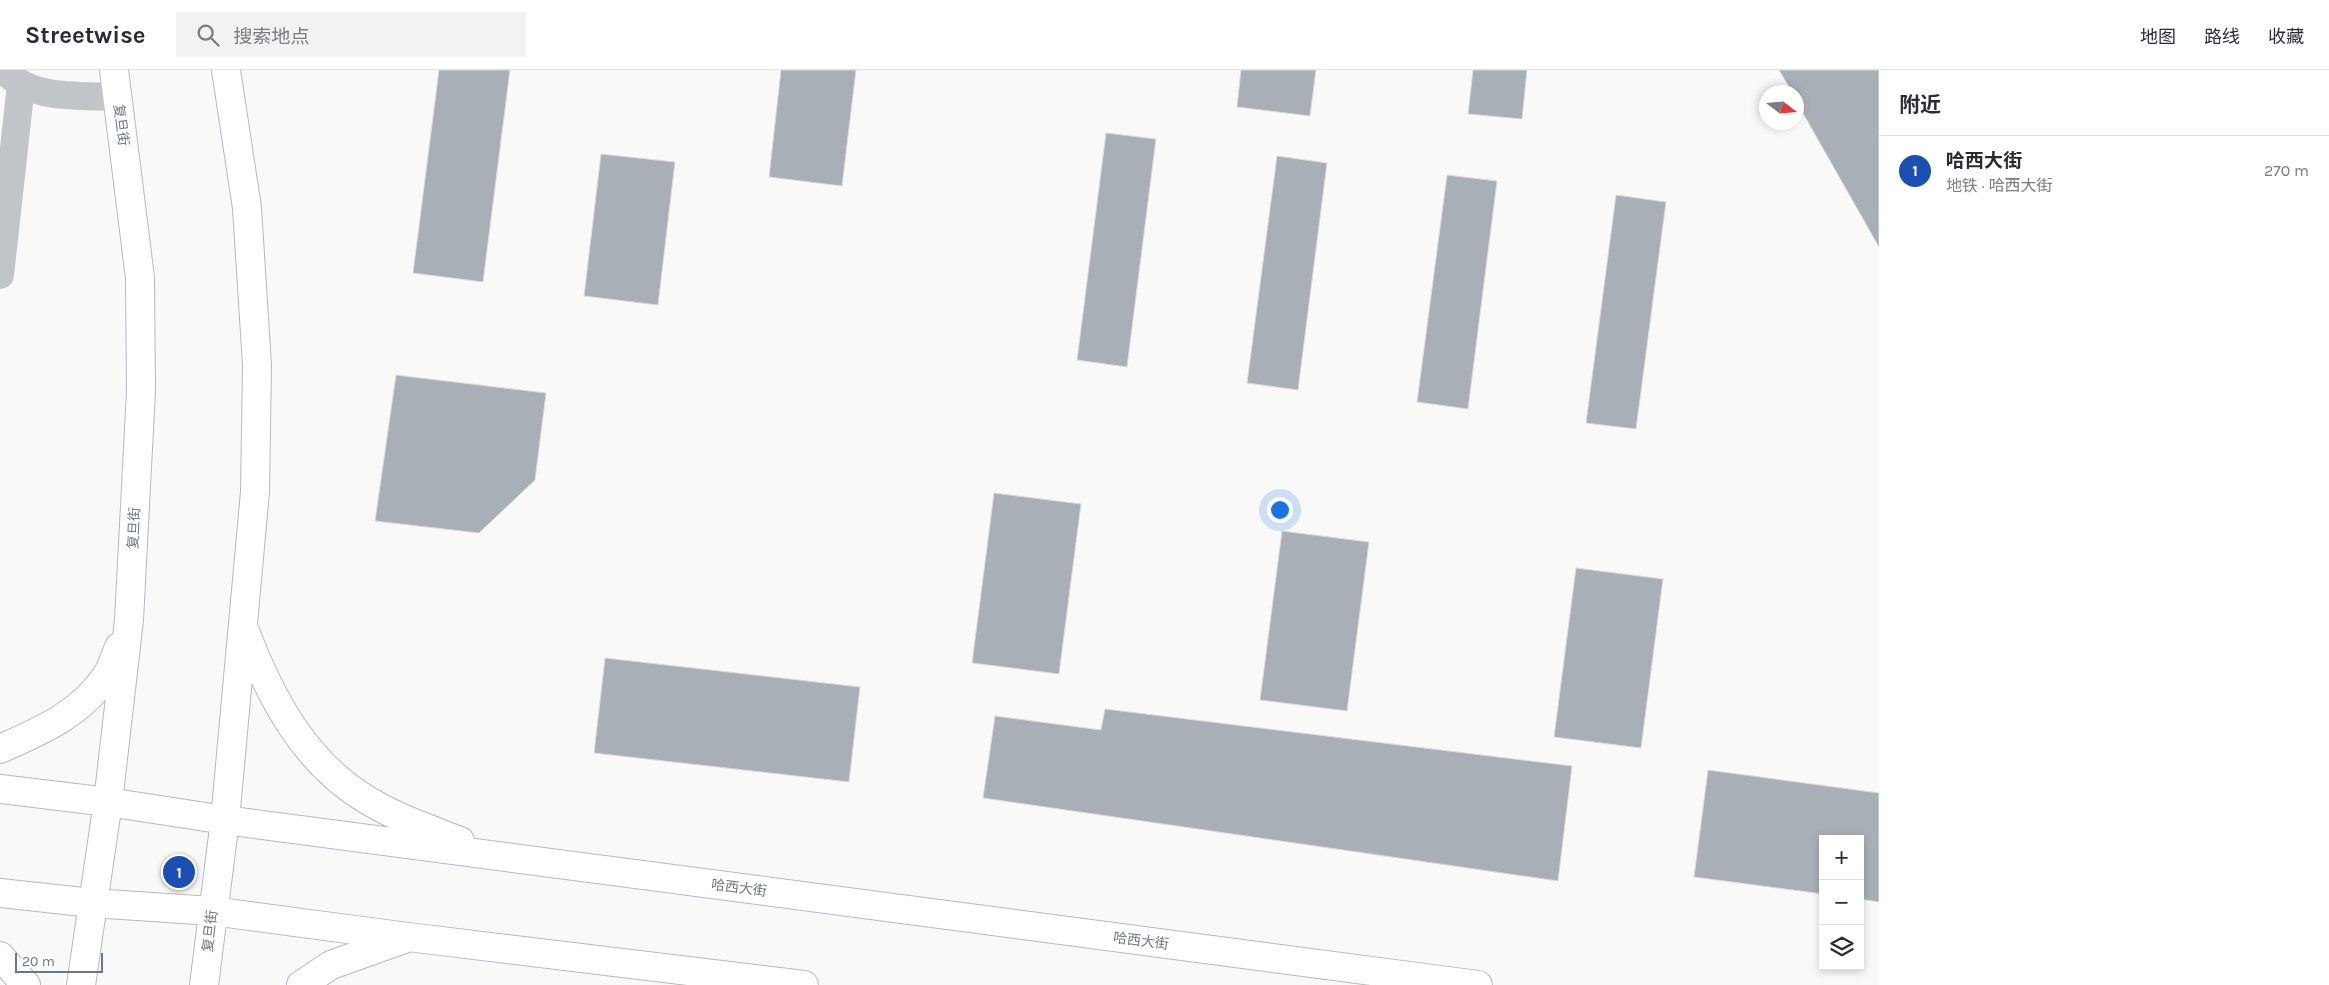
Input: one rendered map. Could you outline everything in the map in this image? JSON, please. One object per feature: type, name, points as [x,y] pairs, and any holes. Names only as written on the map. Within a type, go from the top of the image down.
[{"type":"main road","name":"复旦街","points":[[81,985],[108,802],[129,620],[141,391],[140,278],[114,70]]},
{"type":"main road","name":"复旦街","points":[[204,985],[225,820],[255,492],[257,366],[248,208],[226,70]]},
{"type":"main road","points":[[0,749],[31,736],[72,713],[108,675],[129,620]]},
{"type":"main road","points":[[243,626],[261,673],[288,723],[331,774],[368,801],[419,825],[498,856]]},
{"type":"main road","name":"哈西大街","points":[[0,789],[1478,985]]},
{"type":"main road","points":[[0,892],[92,903],[212,911],[804,985]]},
{"type":"main road","points":[[301,985],[331,965],[408,937]]},
{"type":"main road","points":[[0,956],[26,985]]},
{"type":"lane","points":[[0,275],[12,77],[48,93],[117,97]]},
{"type":"building","points":[[439,70],[510,70],[483,282],[413,273]]},
{"type":"building","points":[[781,70],[856,70],[842,186],[769,177]]},
{"type":"building","points":[[1241,70],[1316,70],[1310,116],[1237,107]]},
{"type":"building","points":[[1473,70],[1527,70],[1522,119],[1468,114]]},
{"type":"building","points":[[1779,70],[1879,70],[1879,247],[1804,115],[1804,85],[1788,85]]},
{"type":"building","points":[[1106,133],[1156,139],[1127,367],[1077,360]]},
{"type":"building","points":[[601,154],[675,162],[658,305],[584,296]]},
{"type":"building","points":[[1277,156],[1327,163],[1298,390],[1247,383]]},
{"type":"building","points":[[1447,175],[1497,181],[1468,409],[1417,402]]},
{"type":"building","points":[[1616,195],[1666,202],[1636,429],[1586,423]]},
{"type":"building","points":[[396,375],[546,393],[535,480],[479,533],[375,521]]},
{"type":"building","points":[[994,493],[1081,504],[1059,674],[972,663]]},
{"type":"building","points":[[1282,531],[1369,542],[1347,711],[1260,700]]},
{"type":"building","points":[[1576,568],[1663,579],[1641,748],[1554,737]]},
{"type":"building","points":[[605,658],[860,687],[849,782],[594,753]]},
{"type":"building","points":[[1105,709],[1572,766],[1558,881],[983,798],[995,716],[1101,730]]},
{"type":"building","points":[[1708,770],[1879,793],[1879,902],[1864,900],[1864,835],[1819,835],[1819,893],[1694,877]]},
{"type":"place","name":"哈西大街","points":[[179,872]]}]
